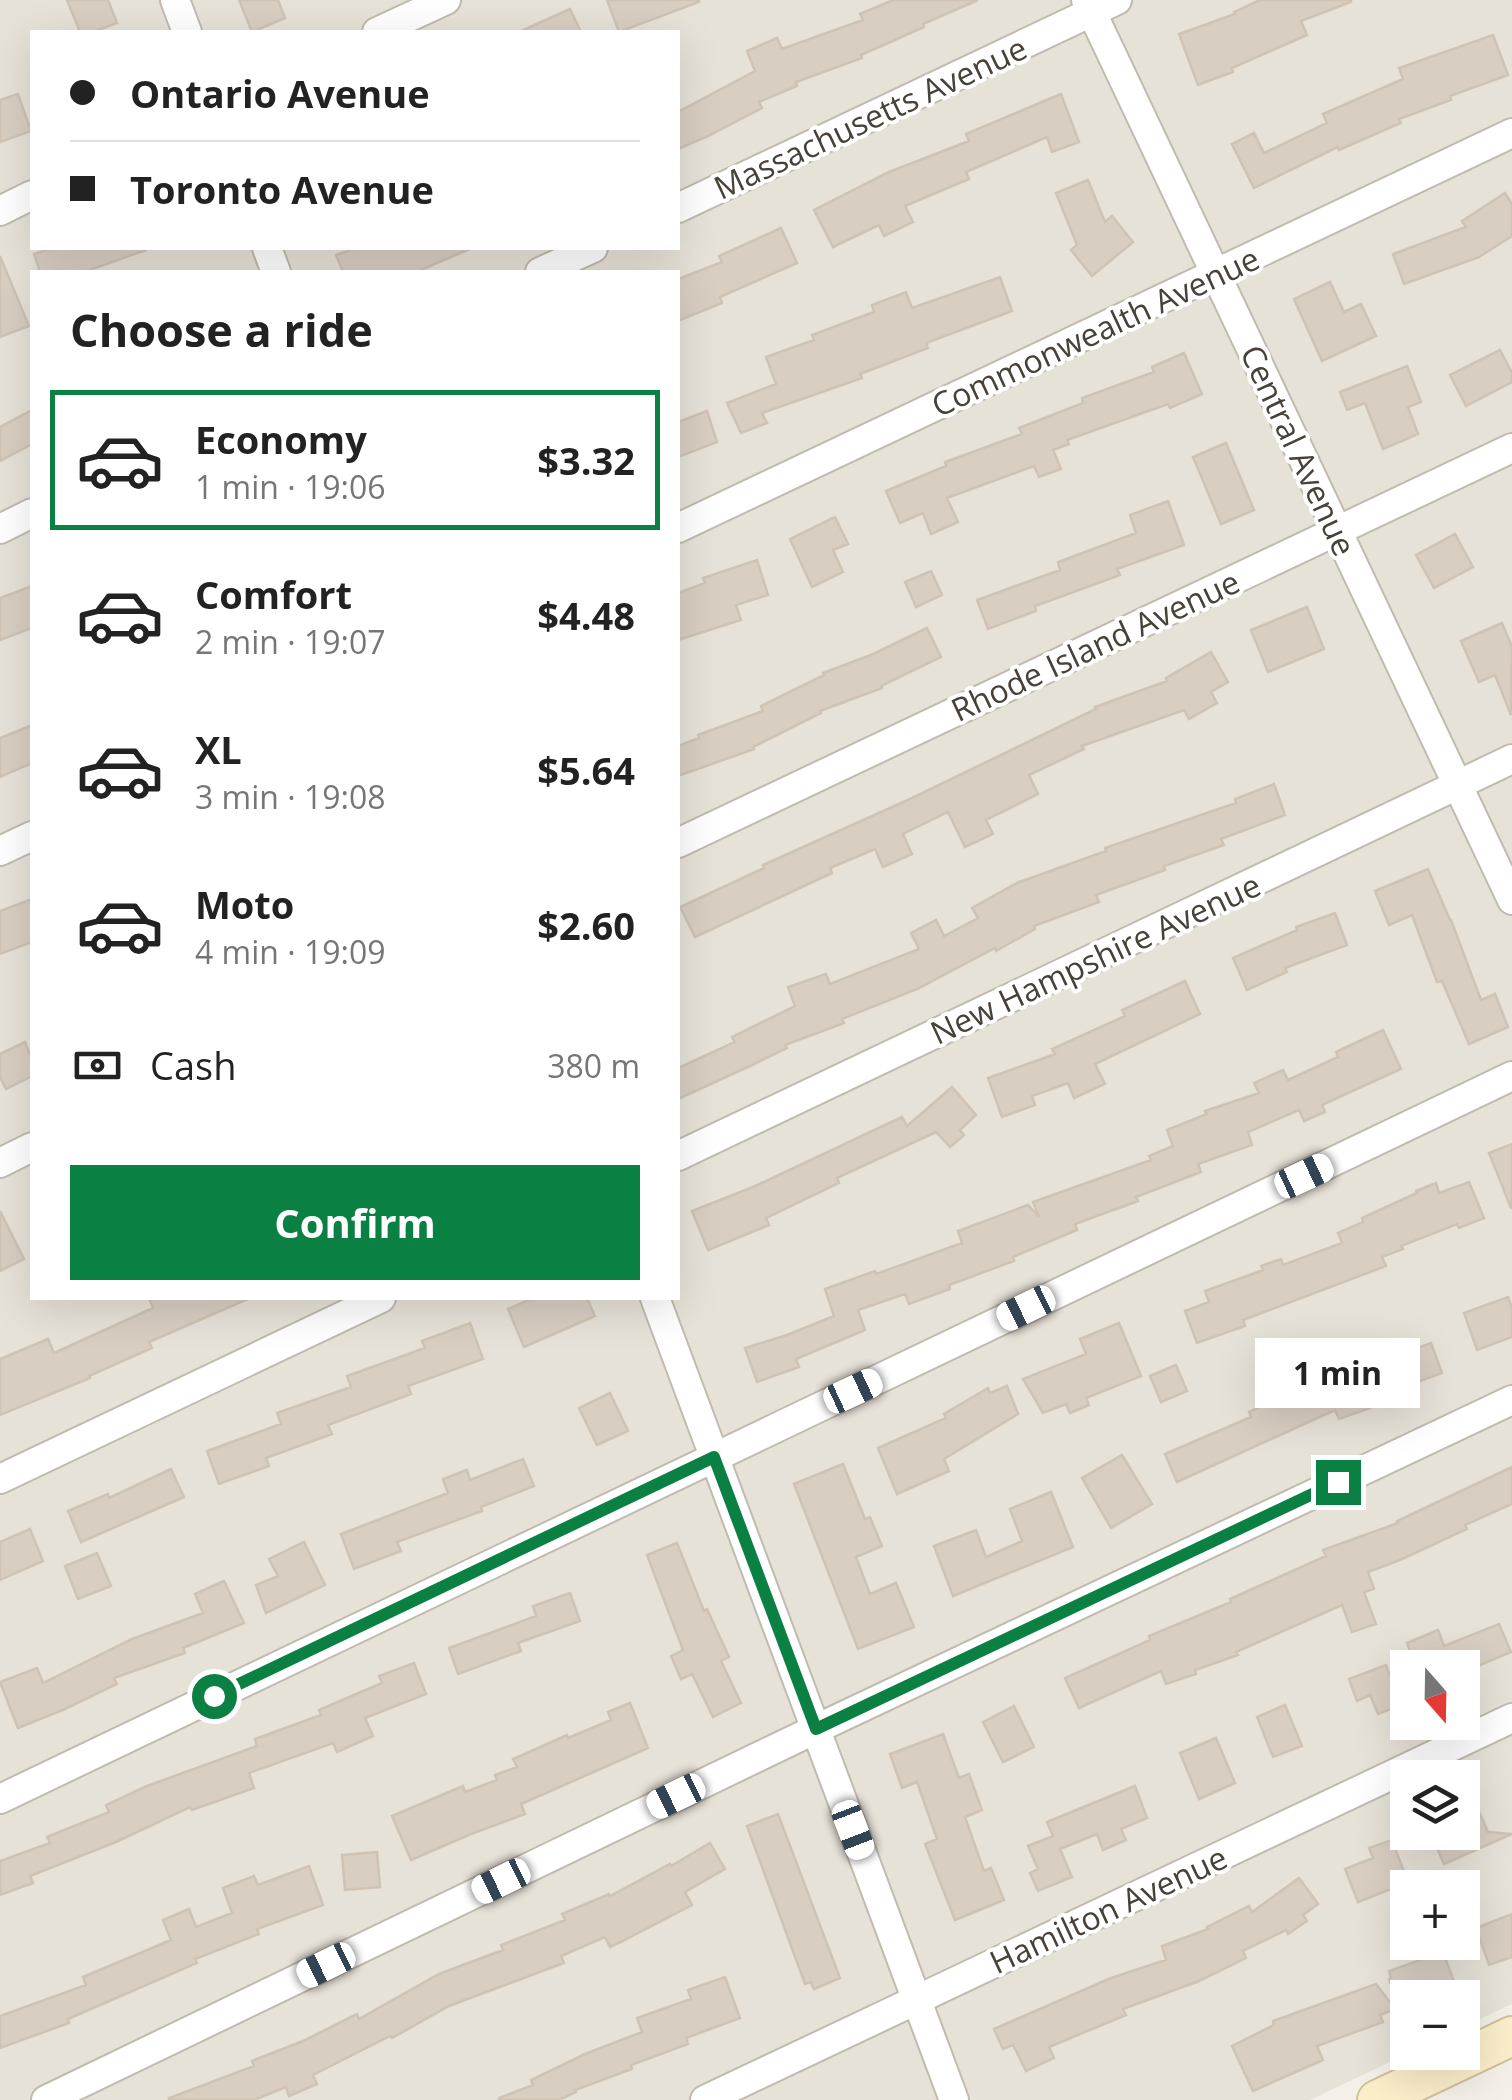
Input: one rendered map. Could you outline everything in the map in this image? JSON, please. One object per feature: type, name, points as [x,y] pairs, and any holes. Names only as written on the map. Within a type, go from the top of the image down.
[{"type":"main road","points":[[1377,2100],[1512,2036]]},
{"type":"street","points":[[174,0],[186,30]]},
{"type":"street","points":[[381,30],[446,0]]},
{"type":"street","name":"Massachusetts Avenue","points":[[680,207],[1089,6],[1118,0]]},
{"type":"street","name":"Central Avenue","points":[[1089,6],[1512,900]]},
{"type":"street","name":"Commonwealth Avenue","points":[[680,527],[1512,133]]},
{"type":"street","points":[[0,211],[30,196]]},
{"type":"street","points":[[544,270],[590,250]]},
{"type":"street","name":"Rhode Island Avenue","points":[[680,842],[1512,448]]},
{"type":"street","points":[[0,528],[30,514]]},
{"type":"street","name":"New Hampshire Avenue","points":[[680,1155],[1512,759]]},
{"type":"street","points":[[0,851],[30,837]]},
{"type":"street","points":[[0,1798],[1512,1076]]},
{"type":"street","points":[[0,1163],[30,1149]]},
{"type":"street","points":[[0,1479],[377,1300]]},
{"type":"street","points":[[656,1300],[954,2100]]},
{"type":"street","points":[[46,2100],[816,1729],[1512,1400]]},
{"type":"street","name":"Hamilton Avenue","points":[[705,2100],[1512,1718]]},
{"type":"shaded area","points":[[0,0],[1512,0],[1512,2004],[1480,2019],[1480,1980],[1390,1980],[1390,2062],[1310,2100],[0,2100]]},
{"type":"building","points":[[67,0],[108,0],[117,23],[98,30],[79,30]]},
{"type":"building","points":[[239,0],[278,0],[285,18],[251,30]]},
{"type":"building","points":[[607,0],[699,0],[624,30],[618,30]]},
{"type":"building","points":[[893,0],[978,0],[861,55],[862,58],[796,82],[797,86],[759,102],[762,108],[680,148],[680,111],[755,71],[747,51],[777,38],[782,49],[863,20],[860,14]]},
{"type":"building","points":[[1260,0],[1351,2],[1301,21],[1307,35],[1198,85],[1179,34],[1235,14]]},
{"type":"building","points":[[570,9],[580,30],[523,30]]},
{"type":"building","points":[[1493,35],[1508,75],[1450,96],[1451,100],[1399,119],[1401,123],[1339,150],[1338,147],[1254,188],[1232,144],[1254,133],[1264,153],[1327,123],[1323,114],[1403,79],[1399,68]]},
{"type":"building","points":[[18,94],[30,131],[0,142],[0,100]]},
{"type":"building","points":[[1061,94],[1079,142],[1052,152],[1047,137],[966,172],[969,179],[905,206],[913,222],[884,236],[879,225],[833,247],[814,210],[889,172],[969,141],[966,134]]},
{"type":"building","points":[[1088,180],[1105,222],[1112,216],[1133,242],[1092,276],[1071,250],[1077,245],[1056,193]]},
{"type":"building","points":[[1505,193],[1512,204],[1512,236],[1479,257],[1404,284],[1393,254],[1466,227],[1462,221]]},
{"type":"building","points":[[781,228],[797,263],[720,297],[722,303],[680,320],[680,278],[722,262],[719,256]]},
{"type":"building","points":[[46,250],[146,250],[90,270],[39,270],[34,254]]},
{"type":"building","points":[[350,250],[467,250],[421,270],[342,270],[336,255]]},
{"type":"building","points":[[0,256],[29,326],[0,337]]},
{"type":"building","points":[[1000,277],[1012,311],[926,343],[928,348],[860,374],[862,378],[762,413],[767,423],[741,433],[727,403],[776,384],[766,357],[814,340],[812,335],[874,312],[872,305],[906,292],[912,308]]},
{"type":"building","points":[[1330,282],[1344,312],[1361,304],[1376,336],[1322,361],[1294,299]]},
{"type":"building","points":[[1500,350],[1512,373],[1512,382],[1466,406],[1450,375]]},
{"type":"building","points":[[1184,353],[1202,394],[1067,440],[1069,444],[1053,450],[1061,469],[1039,477],[1034,466],[947,498],[958,522],[931,534],[923,513],[900,523],[886,491],[946,466],[945,462],[1022,434],[1019,428],[1083,403],[1082,398],[1154,372],[1152,367]]},
{"type":"building","points":[[1407,366],[1421,402],[1408,407],[1418,434],[1383,449],[1365,403],[1347,410],[1340,392]]},
{"type":"building","points":[[30,411],[30,445],[0,461],[0,427]]},
{"type":"building","points":[[707,411],[717,442],[680,456],[680,421]]},
{"type":"building","points":[[1226,443],[1254,510],[1221,524],[1193,457]]},
{"type":"building","points":[[1168,501],[1184,545],[1117,569],[1120,575],[1035,606],[1036,611],[988,629],[977,600],[1060,570],[1058,562],[1136,533],[1130,515]]},
{"type":"building","points":[[835,517],[848,544],[833,550],[843,572],[812,587],[790,539]]},
{"type":"building","points":[[1455,534],[1473,567],[1434,588],[1416,555]]},
{"type":"building","points":[[757,560],[768,595],[736,605],[741,620],[680,639],[680,592],[705,583],[703,578]]},
{"type":"building","points":[[931,571],[942,595],[916,607],[905,582]]},
{"type":"building","points":[[30,587],[30,629],[0,640],[0,598]]},
{"type":"building","points":[[1307,607],[1324,649],[1268,672],[1251,630]]},
{"type":"building","points":[[1502,623],[1512,647],[1511,715],[1495,675],[1479,682],[1461,641]]},
{"type":"building","points":[[927,628],[941,657],[882,688],[820,711],[754,749],[680,775],[680,745],[763,711],[761,706],[823,673]]},
{"type":"building","points":[[1211,652],[1228,682],[1211,692],[1217,703],[1189,719],[1184,710],[1082,746],[1084,749],[1029,775],[1038,794],[986,820],[993,834],[965,847],[948,812],[903,834],[912,854],[883,867],[875,849],[695,937],[680,907],[1095,707],[1167,681],[1166,678]]},
{"type":"building","points":[[30,726],[30,764],[0,777],[0,738]]},
{"type":"building","points":[[1274,784],[1285,815],[1221,839],[1224,845],[1164,866],[1165,870],[1096,895],[1099,902],[1034,926],[1035,929],[996,951],[995,948],[917,989],[842,1019],[844,1023],[785,1045],[787,1048],[680,1098],[680,1067],[735,1042],[732,1037],[795,1006],[788,987],[826,974],[830,984],[919,949],[911,933],[936,920],[944,936],[978,918],[972,908],[1017,883],[1236,803],[1235,799]]},
{"type":"building","points":[[1428,869],[1481,1000],[1495,994],[1508,1027],[1469,1044],[1442,981],[1437,982],[1412,915],[1389,925],[1375,891]]},
{"type":"building","points":[[30,900],[30,943],[0,954],[0,911]]},
{"type":"building","points":[[1335,913],[1347,945],[1285,968],[1287,972],[1247,990],[1233,958]]},
{"type":"building","points":[[1185,981],[1200,1014],[1095,1064],[1105,1084],[1074,1098],[1068,1083],[1032,1096],[1035,1105],[1002,1117],[988,1078],[1055,1054],[1052,1049],[1125,1016],[1122,1010]]},
{"type":"building","points":[[1383,1030],[1401,1069],[1322,1105],[1325,1112],[1304,1121],[1299,1110],[1248,1132],[1252,1145],[1198,1164],[1201,1172],[1075,1224],[1077,1230],[1013,1257],[1014,1261],[949,1285],[950,1289],[909,1304],[905,1294],[858,1310],[865,1330],[796,1359],[799,1367],[757,1382],[745,1348],[834,1316],[825,1289],[962,1243],[958,1231],[1028,1205],[1039,1217],[1033,1202],[1151,1160],[1149,1156],[1173,1146],[1167,1130],[1207,1114],[1205,1111],[1259,1093],[1254,1083],[1283,1070],[1288,1080]]},
{"type":"building","points":[[25,1042],[30,1055],[30,1077],[6,1089],[0,1077],[0,1054]]},
{"type":"building","points":[[952,1087],[976,1115],[960,1130],[964,1135],[950,1147],[936,1132],[837,1178],[839,1183],[766,1218],[769,1225],[708,1250],[692,1211],[753,1187],[902,1117],[907,1126]]},
{"type":"building","points":[[1512,1144],[1512,1208],[1511,1208],[1489,1153]]},
{"type":"building","points":[[1469,1182],[1484,1218],[1401,1246],[1403,1249],[1382,1257],[1386,1266],[1243,1320],[1245,1326],[1197,1343],[1185,1311],[1209,1302],[1205,1291],[1263,1270],[1261,1266],[1281,1259],[1283,1265],[1342,1243],[1338,1233],[1416,1191],[1436,1183],[1439,1193]]},
{"type":"building","points":[[0,1211],[24,1259],[0,1271]]},
{"type":"building","points":[[1508,1297],[1512,1337],[1477,1350],[1464,1313]]},
{"type":"building","points":[[150,1300],[245,1300],[149,1342],[152,1348],[90,1378],[0,1415],[0,1359],[48,1339],[54,1353],[153,1308]]},
{"type":"building","points":[[528,1300],[588,1300],[595,1316],[524,1347],[508,1309]]},
{"type":"building","points":[[470,1323],[483,1359],[408,1386],[411,1394],[328,1425],[332,1434],[266,1458],[269,1466],[219,1484],[207,1451],[281,1424],[277,1413],[351,1387],[347,1376],[425,1348],[422,1341]]},
{"type":"building","points":[[1119,1323],[1141,1376],[1086,1398],[1089,1405],[1070,1413],[1066,1404],[1043,1413],[1023,1379],[1086,1354],[1080,1339]]},
{"type":"building","points":[[1431,1343],[1442,1373],[1367,1400],[1370,1408],[1339,1419],[1335,1410],[1177,1482],[1165,1454],[1251,1417],[1249,1412],[1323,1377],[1322,1372],[1353,1361],[1356,1370]]},
{"type":"building","points":[[1176,1365],[1187,1391],[1161,1402],[1150,1376]]},
{"type":"building","points":[[1007,1386],[1018,1414],[944,1459],[949,1471],[897,1494],[878,1448],[946,1418],[944,1414],[988,1388],[990,1393]]},
{"type":"building","points":[[610,1393],[628,1431],[597,1445],[579,1408]]},
{"type":"building","points":[[1122,1455],[1152,1504],[1111,1528],[1082,1478]]},
{"type":"building","points":[[523,1459],[534,1486],[481,1507],[482,1511],[397,1542],[401,1551],[354,1569],[341,1534],[448,1493],[443,1479],[467,1470],[470,1480]]},
{"type":"building","points":[[843,1464],[865,1519],[870,1517],[882,1546],[856,1557],[870,1594],[896,1583],[914,1627],[858,1649],[794,1484]]},
{"type":"building","points":[[1512,1467],[1512,1504],[1465,1525],[1467,1529],[1368,1572],[1374,1589],[1364,1592],[1376,1624],[1352,1632],[1342,1605],[1236,1652],[1238,1655],[1195,1670],[1196,1674],[1166,1684],[1161,1671],[1079,1708],[1065,1678],[1326,1556],[1323,1550],[1398,1523]]},
{"type":"building","points":[[171,1469],[184,1497],[81,1542],[68,1511],[108,1494],[109,1498]]},
{"type":"building","points":[[1051,1492],[1073,1547],[953,1596],[934,1546],[976,1530],[986,1557],[1022,1541],[1010,1509]]},
{"type":"building","points":[[30,1529],[43,1561],[0,1580],[0,1542]]},
{"type":"building","points":[[304,1542],[325,1585],[266,1613],[256,1585],[278,1576],[269,1559]]},
{"type":"building","points":[[677,1543],[704,1611],[707,1609],[729,1657],[721,1661],[741,1703],[713,1717],[692,1674],[681,1679],[671,1656],[683,1650],[647,1555]]},
{"type":"building","points":[[97,1553],[111,1586],[78,1599],[65,1566]]},
{"type":"building","points":[[224,1581],[244,1623],[183,1648],[185,1653],[114,1678],[117,1684],[18,1728],[0,1682],[37,1668],[43,1683],[132,1639],[203,1613],[195,1594]]},
{"type":"building","points":[[570,1593],[580,1621],[518,1643],[521,1651],[458,1674],[449,1648],[536,1616],[533,1606]]},
{"type":"building","points":[[1499,1624],[1511,1652],[1480,1665],[1480,1650],[1410,1650],[1407,1643],[1438,1630],[1444,1646]]},
{"type":"building","points":[[414,1663],[426,1694],[365,1718],[373,1736],[337,1752],[333,1743],[249,1773],[254,1788],[192,1810],[190,1807],[30,1876],[33,1883],[0,1895],[0,1861],[50,1843],[47,1837],[109,1812],[106,1805],[147,1786],[257,1746],[255,1739],[321,1715],[319,1710],[382,1683],[379,1676]]},
{"type":"building","points":[[1386,1665],[1390,1676],[1390,1709],[1378,1714],[1370,1695],[1357,1701],[1349,1679]]},
{"type":"building","points":[[630,1703],[648,1748],[521,1804],[525,1814],[411,1860],[392,1816],[463,1786],[465,1792],[497,1780],[495,1775],[517,1767],[513,1759],[611,1720],[608,1712]]},
{"type":"building","points":[[1285,1705],[1302,1746],[1273,1757],[1257,1717]]},
{"type":"building","points":[[1014,1706],[1034,1747],[1003,1762],[983,1722]]},
{"type":"building","points":[[943,1734],[959,1778],[969,1774],[982,1810],[965,1817],[984,1871],[991,1868],[1004,1900],[955,1920],[925,1844],[937,1839],[917,1782],[902,1788],[890,1754]]},
{"type":"building","points":[[1216,1738],[1235,1783],[1199,1799],[1180,1753]]},
{"type":"building","points":[[1135,1786],[1147,1818],[1121,1829],[1126,1840],[1103,1850],[1097,1834],[1060,1849],[1072,1877],[1038,1891],[1030,1873],[1038,1869],[1028,1846],[1053,1836],[1047,1822]]},
{"type":"building","points":[[778,1814],[840,1978],[814,1989],[811,1982],[805,1984],[747,1826]]},
{"type":"building","points":[[1480,1814],[1488,1832],[1512,1834],[1480,1848]]},
{"type":"building","points":[[1390,1841],[1390,1850],[1396,1850],[1403,1870],[1390,1870],[1390,1889],[1358,1902],[1345,1869],[1373,1858],[1369,1848]]},
{"type":"building","points":[[710,1843],[725,1869],[685,1892],[692,1905],[621,1942],[610,1947],[605,1937],[561,1956],[564,1963],[449,2006],[313,2075],[317,2084],[289,2096],[286,2087],[254,2100],[169,2100],[254,2066],[252,2061],[357,2014],[359,2019],[439,1974],[503,1950],[501,1945],[565,1920],[562,1914],[610,1896]]},
{"type":"building","points":[[1438,1850],[1476,1850],[1444,1864]]},
{"type":"building","points":[[377,1852],[380,1887],[345,1890],[342,1855]]},
{"type":"building","points":[[309,1866],[323,1905],[257,1929],[259,1934],[195,1959],[197,1963],[68,2019],[69,2023],[0,2048],[0,2016],[86,1985],[83,1977],[171,1940],[163,1920],[189,1909],[196,1927],[232,1913],[223,1888],[254,1876],[258,1885]]},
{"type":"building","points":[[1299,1878],[1318,1904],[1303,1915],[1307,1921],[1288,1934],[1286,1930],[1243,1951],[1246,1958],[1199,1981],[1123,2009],[1126,2015],[1049,2047],[1054,2058],[1026,2071],[1013,2045],[1003,2049],[994,2029],[1111,1978],[1166,1960],[1162,1946],[1208,1929],[1249,1906],[1252,1912]]},
{"type":"building","points":[[1512,1914],[1512,1957],[1489,1965],[1480,1926]]},
{"type":"building","points":[[1420,1960],[1446,1960],[1453,1980],[1390,1982],[1389,1971]]},
{"type":"building","points":[[725,1977],[740,2018],[686,2038],[688,2044],[631,2065],[632,2069],[559,2100],[499,2100],[585,2054],[642,2032],[637,2018],[691,1999],[688,1990]]},
{"type":"building","points":[[1376,1984],[1390,2002],[1390,2011],[1380,2015],[1383,2022],[1317,2046],[1323,2060],[1253,2091],[1232,2046],[1274,2025],[1273,2021]]},
{"type":"route","points":[[214,1696],[714,1457],[816,1729],[1338,1482]]}]
